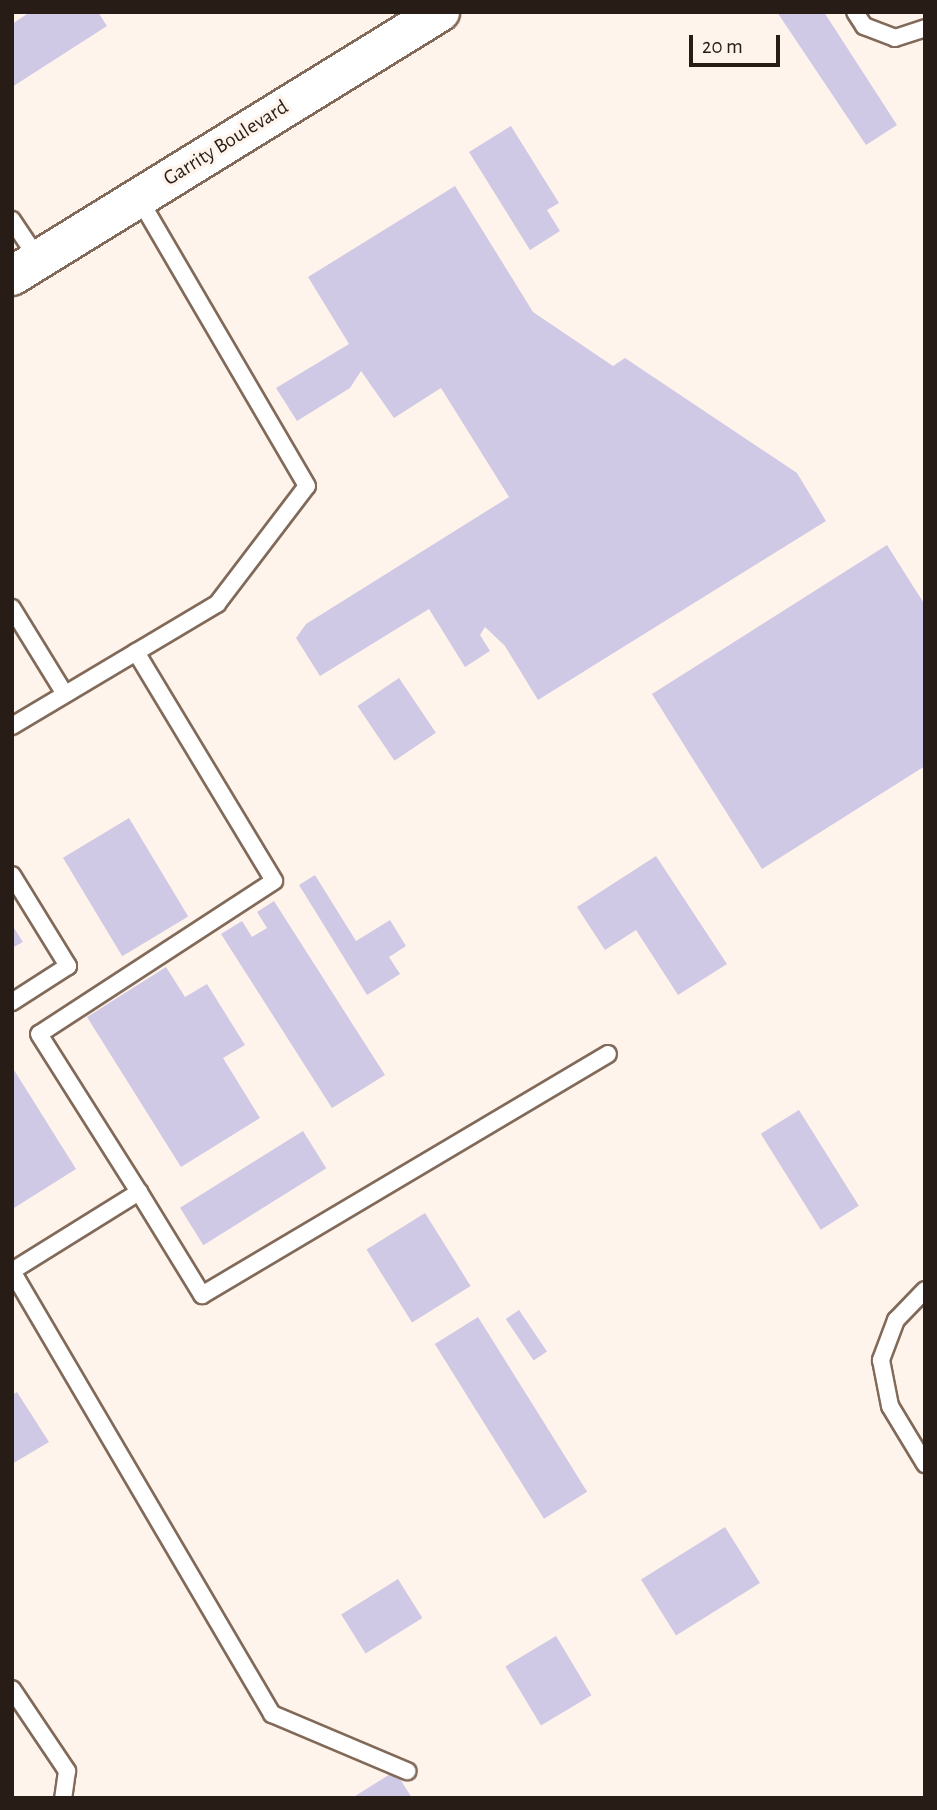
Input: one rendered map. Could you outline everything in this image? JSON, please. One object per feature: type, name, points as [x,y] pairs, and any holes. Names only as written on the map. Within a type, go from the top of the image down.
[{"type":"main road","name":"Garrity Boulevard","points":[[25,267],[440,12]]},
{"type":"lane","points":[[855,12],[864,26],[895,38],[925,28]]},
{"type":"lane","points":[[12,726],[217,604],[307,486],[138,197]]},
{"type":"lane","points":[[12,220],[25,267]]},
{"type":"lane","points":[[12,608],[65,694]]},
{"type":"lane","points":[[136,652],[274,881],[39,1034],[202,1295],[608,1054]]},
{"type":"lane","points":[[12,875],[68,967],[12,1002]]},
{"type":"lane","points":[[139,1192],[12,1271],[19,1295],[272,1714],[407,1770]]},
{"type":"lane","points":[[925,1290],[895,1320],[881,1360],[890,1406],[925,1464]]},
{"type":"lane","points":[[12,1689],[67,1771],[63,1798]]},
{"type":"building","points":[[30,12],[98,12],[107,26],[12,87],[12,24]]},
{"type":"building","points":[[777,12],[824,12],[897,125],[866,145]]},
{"type":"building","points":[[511,126],[559,203],[547,210],[560,231],[530,250],[469,152]]},
{"type":"building","points":[[455,186],[533,312],[613,366],[625,358],[797,473],[826,521],[538,700],[505,646],[485,627],[480,635],[490,651],[465,667],[429,609],[320,676],[296,638],[306,624],[509,497],[441,388],[394,418],[361,371],[350,388],[297,421],[276,388],[349,344],[308,277]]},
{"type":"building","points":[[887,545],[925,605],[925,766],[762,869],[652,694]]},
{"type":"building","points":[[399,678],[436,733],[394,761],[358,706]]},
{"type":"building","points":[[129,818],[188,917],[122,956],[63,858]]},
{"type":"building","points":[[656,856],[727,964],[678,995],[636,930],[605,950],[577,907]]},
{"type":"building","points":[[315,875],[356,941],[390,920],[406,946],[389,957],[400,974],[367,995],[299,885]]},
{"type":"building","points":[[274,901],[385,1075],[332,1108],[221,934],[242,921],[252,937],[267,928],[257,912]]},
{"type":"building","points":[[12,925],[23,942],[12,948]]},
{"type":"building","points":[[166,967],[185,997],[207,984],[245,1045],[223,1058],[260,1118],[181,1167],[87,1017]]},
{"type":"building","points":[[14,1070],[76,1169],[14,1208],[12,1071]]},
{"type":"building","points":[[799,1110],[859,1206],[821,1230],[761,1134]]},
{"type":"building","points":[[303,1131],[326,1168],[203,1245],[180,1208]]},
{"type":"building","points":[[425,1213],[471,1286],[412,1322],[366,1250]]},
{"type":"building","points":[[519,1310],[547,1351],[534,1360],[506,1319]]},
{"type":"building","points":[[478,1317],[587,1492],[544,1519],[435,1344]]},
{"type":"building","points":[[17,1392],[49,1442],[12,1464],[12,1395]]},
{"type":"building","points":[[725,1527],[760,1583],[676,1635],[641,1579]]},
{"type":"building","points":[[398,1579],[422,1618],[366,1654],[341,1615]]},
{"type":"building","points":[[556,1636],[592,1695],[541,1726],[505,1666]]},
{"type":"building","points":[[395,1771],[412,1798],[352,1798]]}]
